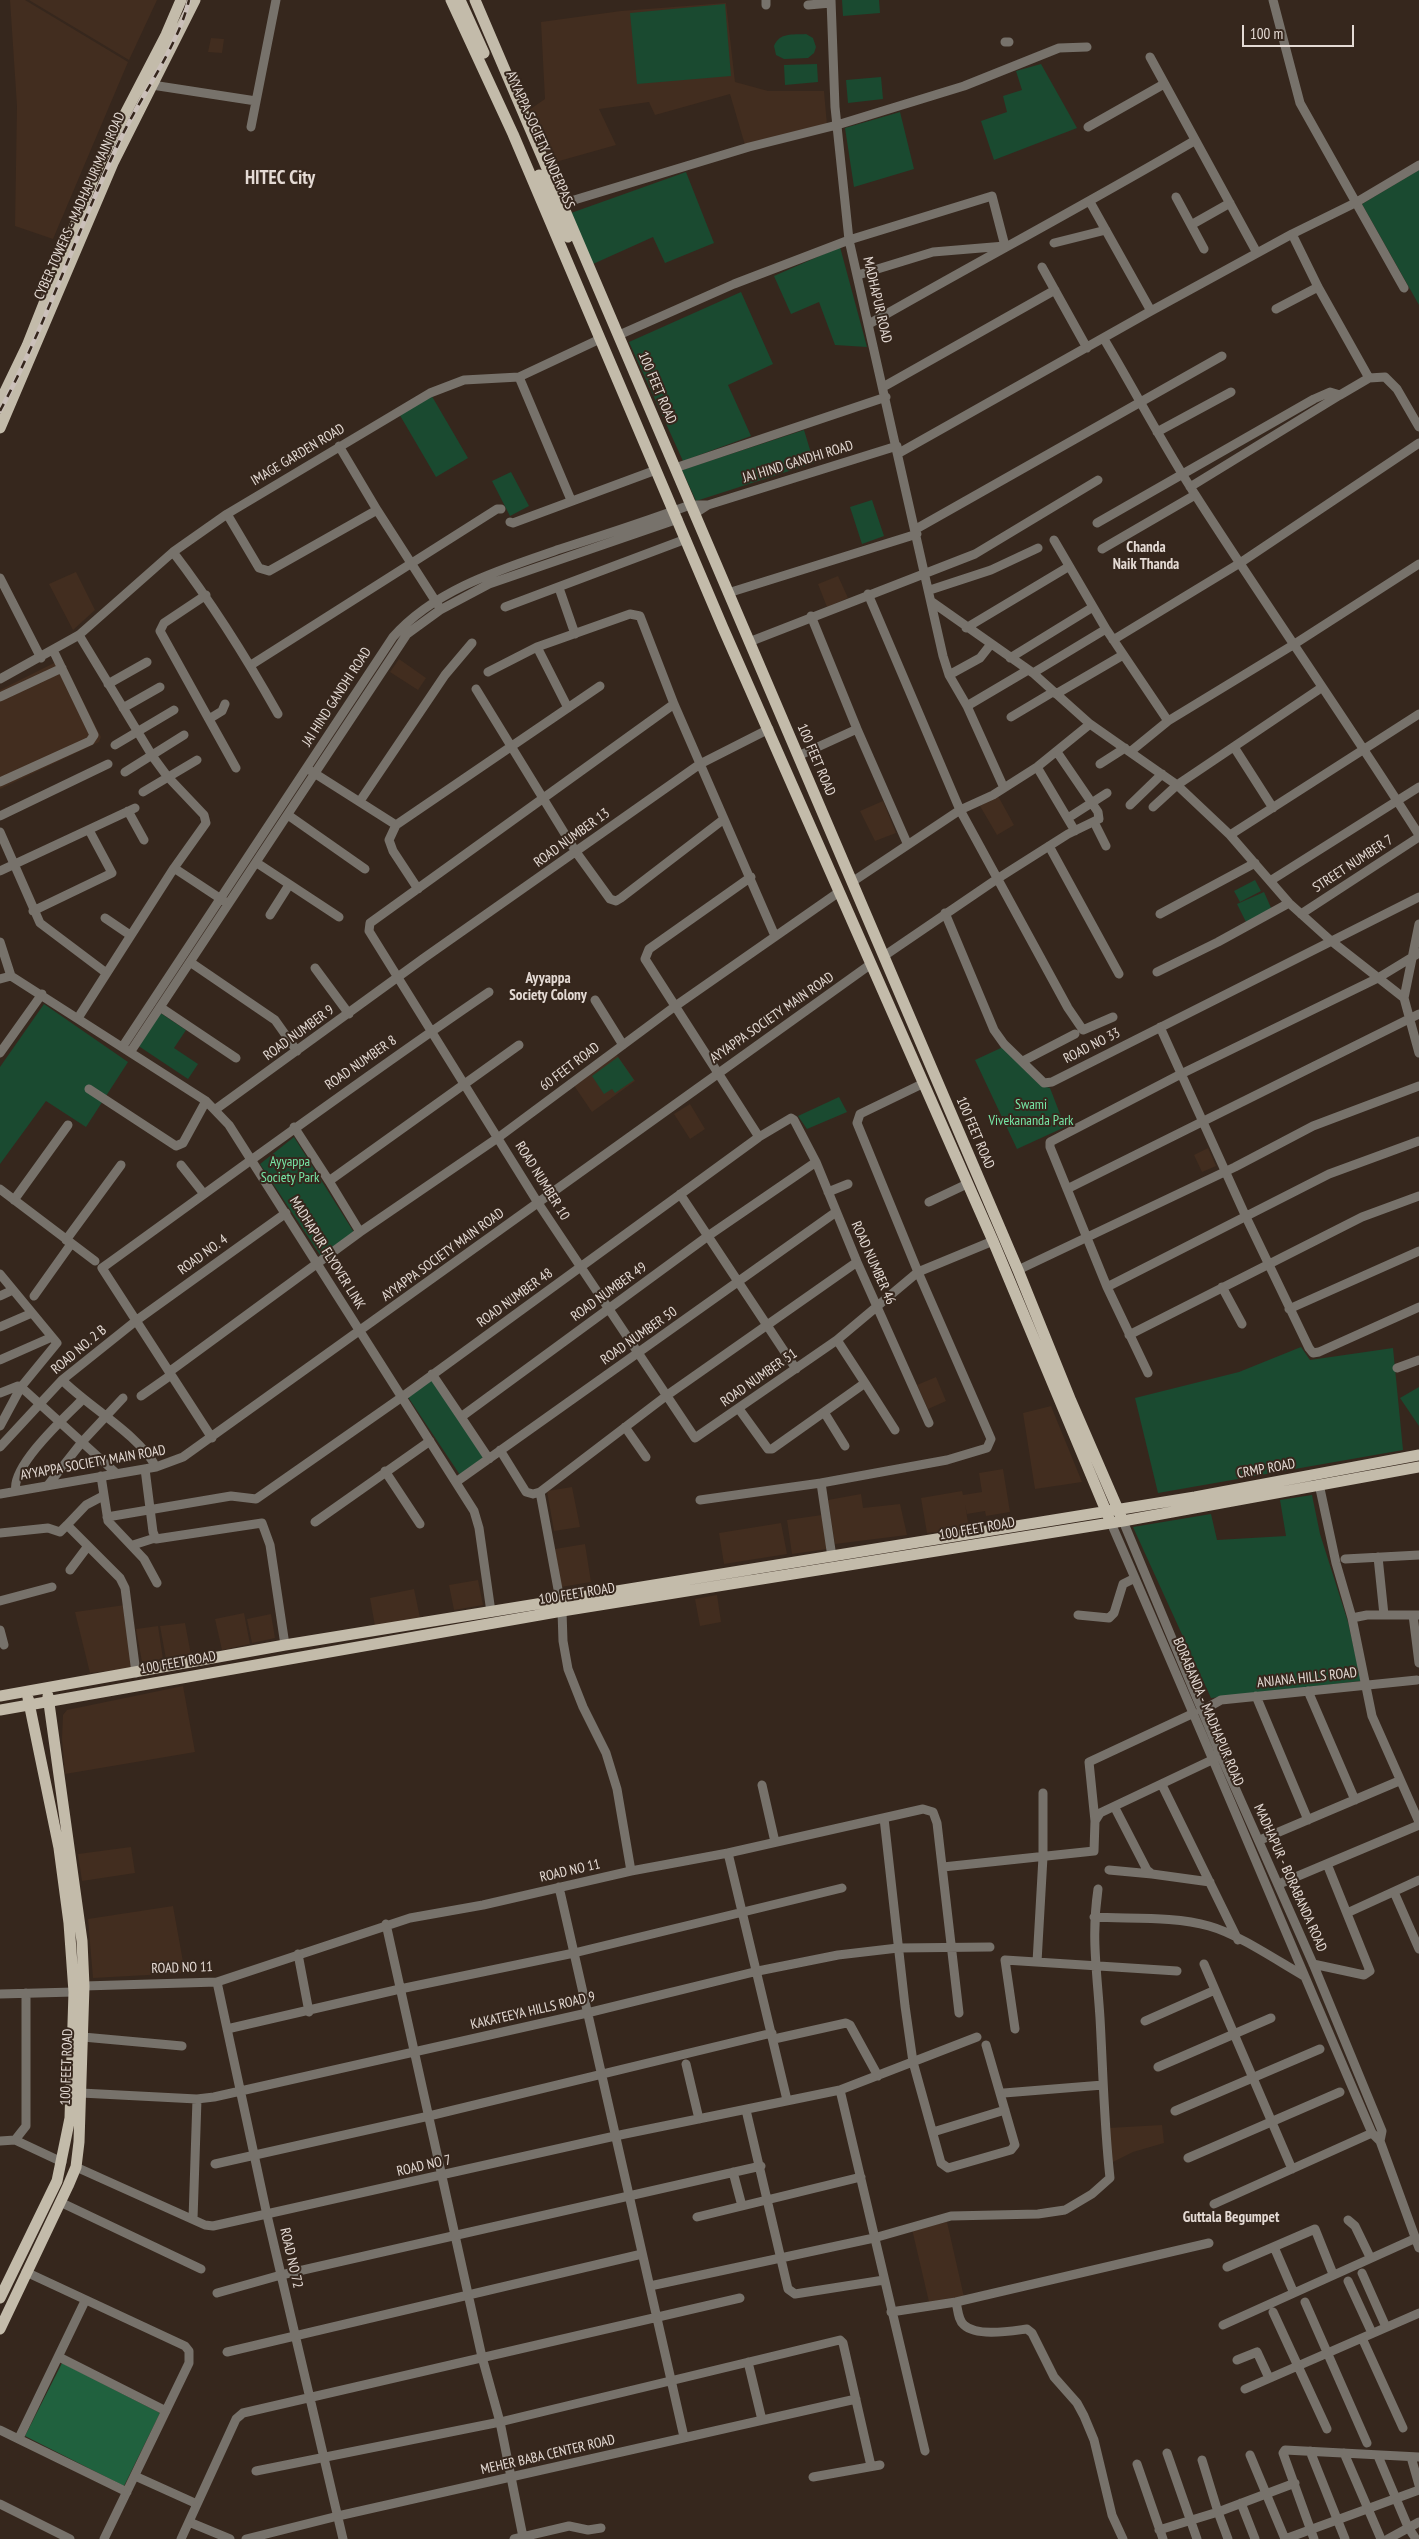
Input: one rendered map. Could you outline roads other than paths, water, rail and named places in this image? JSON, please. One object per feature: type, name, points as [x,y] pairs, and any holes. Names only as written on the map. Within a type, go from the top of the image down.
[{"type":"main road","name":"CYBER TOWERS - MADHAPUR MAIN ROAD","points":[[0,402],[27,346],[100,162],[170,28],[181,0]]},
{"type":"main road","name":"CYBER TOWERS - MADHAPUR MAIN ROAD","points":[[0,428],[71,257],[113,163],[195,0]]},
{"type":"main road","name":"100 FEET ROAD","points":[[451,0],[517,143],[634,419],[922,1084],[1112,1511],[1123,1521]]},
{"type":"main road","name":"AYYAPPA SOCIETY UNDERPASS","points":[[460,0],[560,222],[598,290]]},
{"type":"main road","name":"100 FEET ROAD","points":[[475,0],[1018,1270],[1071,1401],[1112,1511],[1111,1523]]},
{"type":"main road","points":[[481,15],[485,0]]},
{"type":"main road","points":[[634,419],[651,412]]},
{"type":"main road","points":[[939,1121],[951,1116]]},
{"type":"main road","name":"CRMP ROAD","points":[[1112,1511],[1419,1455]]},
{"type":"main road","name":"CRMP ROAD","points":[[1123,1521],[1419,1467]]},
{"type":"main road","name":"100 FEET ROAD","points":[[29,1705],[832,1557],[1112,1511]]},
{"type":"main road","name":"100 FEET ROAD","points":[[0,2298],[60,2202],[76,2167],[82,2093],[83,2037],[79,1989],[59,1848],[26,1692],[285,1645],[491,1612],[561,1606],[1123,1521]]},
{"type":"main road","name":"100 FEET ROAD","points":[[0,2330],[26,2272],[30,2250],[57,2181],[70,2118],[81,1932],[47,1689]]},
{"type":"main road","points":[[0,1696],[26,1692]]},
{"type":"main road","points":[[0,1710],[29,1705]]},
{"type":"street","points":[[251,127],[276,0]]},
{"type":"street","points":[[1273,0],[1300,103],[1404,288]]},
{"type":"street","points":[[808,5],[831,2]]},
{"type":"street","name":"MADHAPUR ROAD","points":[[831,2],[837,125],[849,240],[949,675],[967,706],[1004,788]]},
{"type":"street","points":[[561,204],[749,147],[837,125],[964,86],[1059,48],[1087,47]]},
{"type":"street","points":[[1150,57],[1194,141],[1257,253]]},
{"type":"street","points":[[1088,127],[1164,84]]},
{"type":"street","points":[[152,85],[256,101]]},
{"type":"street","points":[[869,324],[1005,246],[1090,202],[1194,141]]},
{"type":"street","name":"JAI HIND GANDHI ROAD","points":[[132,1051],[190,962],[225,901],[307,768],[393,637],[406,623],[438,606],[488,584],[692,509],[898,449],[1088,348],[1151,311],[1292,234],[1356,203],[1419,165]]},
{"type":"street","points":[[618,335],[734,284],[849,240],[992,196],[1005,246]]},
{"type":"street","points":[[1176,197],[1204,249]]},
{"type":"street","points":[[1090,202],[1151,311]]},
{"type":"street","points":[[1191,225],[1230,203]]},
{"type":"street","points":[[1054,244],[1106,230]]},
{"type":"street","points":[[1292,234],[1318,287],[1369,378]]},
{"type":"street","points":[[858,275],[933,252],[1005,246]]},
{"type":"street","points":[[1042,267],[1088,348]]},
{"type":"street","points":[[1276,309],[1318,287]]},
{"type":"street","points":[[883,387],[1055,290]]},
{"type":"street","name":"IMAGE GARDEN ROAD","points":[[0,678],[41,658],[79,634],[172,552],[227,514],[339,446],[450,384],[476,378],[519,376],[600,339]]},
{"type":"street","points":[[1104,339],[1195,495],[1321,688],[1365,749],[1419,836]]},
{"type":"street","points":[[728,593],[916,531],[1140,401],[1222,356]]},
{"type":"street","points":[[519,376],[571,500]]},
{"type":"street","points":[[1190,487],[1369,378],[1385,377],[1397,389],[1419,428]]},
{"type":"street","points":[[1158,432],[1231,392]]},
{"type":"street","points":[[1096,523],[1183,476],[1314,399],[1330,392],[1340,395]]},
{"type":"street","points":[[675,468],[886,397]]},
{"type":"street","points":[[1113,640],[1240,563],[1419,443]]},
{"type":"street","points":[[339,446],[438,606]]},
{"type":"street","points":[[510,522],[513,523],[656,470]]},
{"type":"street","points":[[749,642],[990,546],[1098,480]]},
{"type":"street","points":[[1102,549],[1195,495]]},
{"type":"street","points":[[250,665],[497,509],[501,509]]},
{"type":"street","points":[[227,514],[259,568],[269,571],[377,510]]},
{"type":"street","points":[[505,607],[686,539]]},
{"type":"street","points":[[1054,540],[1092,607],[1168,721]]},
{"type":"street","points":[[930,590],[992,570],[1038,548]]},
{"type":"street","points":[[172,552],[206,595],[278,714]]},
{"type":"street","points":[[1100,764],[1127,750],[1168,721],[1294,645],[1419,564]]},
{"type":"street","points":[[966,628],[1068,567]]},
{"type":"street","points":[[0,578],[41,658]]},
{"type":"street","points":[[559,588],[575,634]]},
{"type":"street","points":[[868,594],[960,810],[1068,1008],[1083,1030],[1113,1017]]},
{"type":"street","points":[[206,595],[164,623],[160,631],[236,768]]},
{"type":"street","points":[[932,602],[966,628],[1030,671],[1090,724],[1177,785],[1230,835],[1289,903],[1330,940],[1404,998],[1415,1017],[1419,1053]]},
{"type":"street","name":"JAI HIND GANDHI ROAD","points":[[123,1046],[225,901],[257,863],[399,645],[438,606]]},
{"type":"street","points":[[1010,658],[1092,607]]},
{"type":"street","points":[[488,672],[537,647],[630,614],[640,616],[674,704],[751,877],[775,936]]},
{"type":"street","points":[[811,616],[857,729],[907,843]]},
{"type":"street","points":[[967,706],[1106,629]]},
{"type":"street","points":[[78,1018],[130,935],[206,823],[200,809],[167,776],[153,757],[79,634]]},
{"type":"street","points":[[360,801],[445,675],[472,643]]},
{"type":"street","points":[[949,675],[980,658],[991,644]]},
{"type":"street","points":[[537,647],[568,708]]},
{"type":"street","points":[[0,782],[90,741],[94,736],[53,650]]},
{"type":"street","points":[[1011,717],[1123,655]]},
{"type":"street","points":[[108,684],[147,662]]},
{"type":"street","points":[[0,698],[62,668]]},
{"type":"street","points":[[600,686],[396,825],[389,840],[393,851],[418,889],[674,704]]},
{"type":"street","points":[[123,708],[160,687]]},
{"type":"street","points":[[1152,807],[1177,785],[1321,688]]},
{"type":"street","points":[[476,689],[576,852],[610,899],[616,901],[724,819]]},
{"type":"street","points":[[209,719],[222,711],[225,704]]},
{"type":"street","points":[[115,745],[174,710]]},
{"type":"street","points":[[1230,835],[1419,714]]},
{"type":"street","points":[[852,882],[907,843],[960,810],[1004,788],[1057,752],[1090,724]]},
{"type":"street","name":"ROAD NUMBER 13","points":[[398,979],[424,958],[700,764],[769,729]]},
{"type":"street","points":[[798,756],[857,729]]},
{"type":"street","points":[[124,772],[153,757],[184,735]]},
{"type":"street","points":[[1234,747],[1273,808]]},
{"type":"street","points":[[884,956],[997,878],[1048,846],[1094,822],[1100,816],[1057,752]]},
{"type":"street","points":[[143,792],[167,776],[197,760]]},
{"type":"street","points":[[0,816],[108,764]]},
{"type":"street","points":[[1037,766],[1075,831]]},
{"type":"street","points":[[307,768],[396,825]]},
{"type":"street","points":[[1130,805],[1162,774]]},
{"type":"street","points":[[1270,881],[1419,787]]},
{"type":"street","points":[[1068,818],[1107,793]]},
{"type":"street","points":[[0,870],[132,809],[144,840]]},
{"type":"street","points":[[288,815],[365,869]]},
{"type":"street","points":[[1094,822],[1106,846]]},
{"type":"street","points":[[34,911],[112,873],[89,830]]},
{"type":"street","points":[[0,832],[34,911],[44,927],[106,972]]},
{"type":"street","name":"STREET NUMBER 7","points":[[1301,914],[1419,836]]},
{"type":"street","points":[[1048,846],[1119,974]]},
{"type":"street","points":[[257,863],[339,917]]},
{"type":"street","points":[[1160,914],[1255,863]]},
{"type":"street","points":[[174,868],[225,901]]},
{"type":"street","points":[[751,877],[645,953],[646,963],[759,1137]]},
{"type":"street","points":[[270,914],[289,885]]},
{"type":"street","name":"ROAD NUMBER 10","points":[[418,889],[368,926],[398,979],[538,1203],[666,1396]]},
{"type":"street","name":"60 FEET ROAD","points":[[141,1396],[360,1232],[499,1138],[623,1045],[838,892]]},
{"type":"street","name":"ROAD NO 33","points":[[945,913],[994,1030],[1004,1044],[1023,1061],[1040,1081],[1052,1082],[1330,940],[1419,897]]},
{"type":"street","points":[[1157,972],[1218,942],[1289,903]]},
{"type":"street","points":[[105,918],[130,935]]},
{"type":"street","points":[[1404,998],[1416,954],[1419,924]]},
{"type":"street","points":[[0,942],[11,976],[0,979]]},
{"type":"street","points":[[1148,1374],[1108,1287],[1067,1190],[1050,1147],[1050,1142],[1181,1074],[1378,978],[1416,954]]},
{"type":"street","points":[[190,962],[274,1020],[297,1051]]},
{"type":"street","name":"AYYAPPA SOCIETY MAIN ROAD","points":[[0,1494],[48,1484],[156,1467],[183,1457],[871,964]]},
{"type":"street","points":[[315,968],[349,1014]]},
{"type":"street","name":"MADHAPUR FLYOVER LINK","points":[[11,976],[132,1051],[216,1109],[286,1213],[456,1482],[477,1520],[491,1612]]},
{"type":"street","name":"ROAD NUMBER 9","points":[[216,1109],[398,979]]},
{"type":"street","name":"ROAD NUMBER 8","points":[[137,1320],[102,1268],[251,1161],[294,1127],[489,992]]},
{"type":"street","points":[[0,1053],[42,994]]},
{"type":"street","points":[[595,1000],[623,1045]]},
{"type":"street","points":[[160,1007],[236,1058]]},
{"type":"street","points":[[1067,1190],[1415,1017]]},
{"type":"street","points":[[1160,1027],[1289,1309],[1314,1353],[1419,1307]]},
{"type":"street","points":[[1023,1061],[1075,1034]]},
{"type":"street","points":[[329,1180],[519,1045]]},
{"type":"street","points":[[700,1500],[821,1483],[947,1460],[987,1448],[991,1443],[991,1439],[918,1272],[857,1123],[860,1114],[922,1084]]},
{"type":"street","points":[[1018,1270],[1225,1171],[1313,1126],[1419,1086]]},
{"type":"street","points":[[89,1089],[176,1146],[182,1143],[206,1101]]},
{"type":"street","name":"ROAD NUMBER 48","points":[[150,1509],[231,1496],[256,1499],[402,1397],[759,1137],[789,1119]]},
{"type":"street","name":"ROAD NUMBER 46","points":[[789,1119],[794,1120],[816,1162],[857,1262],[929,1423]]},
{"type":"street","points":[[14,1200],[68,1125]]},
{"type":"street","points":[[294,1127],[360,1232]]},
{"type":"street","points":[[1108,1287],[1329,1174],[1419,1141]]},
{"type":"street","name":"ROAD NUMBER 49","points":[[461,1416],[708,1236],[816,1162]]},
{"type":"street","points":[[34,1296],[68,1242],[121,1165]]},
{"type":"street","points":[[182,1165],[204,1194]]},
{"type":"street","points":[[828,1192],[848,1184]]},
{"type":"street","points":[[929,1202],[967,1184]]},
{"type":"street","points":[[0,1189],[68,1242],[95,1260]]},
{"type":"street","points":[[680,1194],[796,1369]]},
{"type":"street","points":[[1130,1335],[1362,1217],[1419,1196]]},
{"type":"street","name":"ROAD NUMBER 50","points":[[456,1482],[836,1212]]},
{"type":"street","name":"ROAD NO. 4","points":[[137,1320],[286,1213]]},
{"type":"street","name":"ROAD NUMBER 51","points":[[666,1396],[696,1438],[837,1340],[878,1308],[918,1272],[993,1241]]},
{"type":"street","points":[[1289,1309],[1419,1251]]},
{"type":"street","points":[[500,1450],[526,1492],[540,1492],[666,1396],[857,1262]]},
{"type":"street","points":[[0,1274],[57,1343],[22,1387],[0,1425]]},
{"type":"street","points":[[1222,1287],[1242,1324]]},
{"type":"street","points":[[0,1296],[13,1290]]},
{"type":"street","points":[[0,1327],[32,1313]]},
{"type":"street","points":[[137,1320],[212,1438]]},
{"type":"street","name":"ROAD NO. 2 B","points":[[0,1447],[41,1405],[62,1380],[137,1320]]},
{"type":"street","points":[[0,1360],[52,1337]]},
{"type":"street","points":[[837,1340],[895,1430]]},
{"type":"street","points":[[1398,1368],[1419,1360]]},
{"type":"street","points":[[432,1374],[489,1458]]},
{"type":"street","points":[[62,1380],[82,1400],[141,1446],[156,1467]]},
{"type":"street","points":[[738,1409],[770,1450],[865,1383]]},
{"type":"street","points":[[0,1393],[18,1386],[22,1387],[116,1473]]},
{"type":"street","points":[[48,1484],[82,1442],[123,1398]]},
{"type":"street","points":[[16,1491],[17,1476],[23,1466],[60,1422],[82,1400]]},
{"type":"street","points":[[824,1412],[845,1446]]},
{"type":"street","points":[[625,1428],[646,1457]]},
{"type":"street","points":[[314,1522],[430,1441]]},
{"type":"street","points":[[145,1469],[155,1538]]},
{"type":"street","points":[[385,1471],[420,1524]]},
{"type":"street","points":[[100,1476],[107,1517],[111,1524],[133,1545],[144,1559],[157,1583]]},
{"type":"street","points":[[821,1483],[832,1557]]},
{"type":"street","points":[[1279,1884],[1419,1824],[1372,1716],[1352,1618],[1336,1563],[1320,1484]]},
{"type":"street","points":[[540,1492],[561,1606],[568,1669],[606,1753],[617,1789],[631,1871]]},
{"type":"street","points":[[0,1533],[48,1528],[60,1532],[86,1505],[104,1496]]},
{"type":"street","points":[[107,1517],[150,1509]]},
{"type":"street","name":"MADHAPUR - BORABANDA ROAD","points":[[1123,1521],[1198,1711],[1260,1840],[1382,2131],[1380,2141],[1419,2248]]},
{"type":"street","points":[[133,1545],[155,1538],[158,1540],[212,1529],[262,1523],[270,1546],[285,1645]]},
{"type":"street","name":"BORABANDA - MADHAPUR ROAD","points":[[1111,1523],[1198,1711],[1214,1759],[1304,1976],[1372,2133]]},
{"type":"street","points":[[67,1526],[124,1584],[136,1673]]},
{"type":"street","points":[[70,1570],[88,1546]]},
{"type":"street","points":[[1345,1559],[1419,1555]]},
{"type":"street","points":[[1378,1557],[1384,1615]]},
{"type":"street","points":[[1078,1615],[1110,1618],[1114,1613],[1123,1584],[1135,1578]]},
{"type":"street","points":[[0,1601],[52,1587]]},
{"type":"street","points":[[1352,1618],[1416,1615],[1419,1663]]},
{"type":"street","points":[[0,1630],[4,1645]]},
{"type":"street","name":"ANJANA HILLS ROAD","points":[[1095,1821],[1089,1762],[1216,1701],[1418,1681]]},
{"type":"street","points":[[1308,1691],[1355,1800]]},
{"type":"street","points":[[1256,1696],[1308,1820]]},
{"type":"street","points":[[943,1867],[1094,1851],[1095,1821],[1100,1813],[1214,1759]]},
{"type":"street","points":[[1260,1840],[1399,1781]]},
{"type":"street","points":[[762,1785],[775,1842]]},
{"type":"street","points":[[1162,1785],[1238,1940]]},
{"type":"street","points":[[1037,1962],[1043,1857],[1043,1793]]},
{"type":"street","points":[[1114,1808],[1143,1864],[1152,1874]]},
{"type":"street","name":"ROAD NO 11","points":[[0,1994],[217,1982],[386,1924],[631,1871],[728,1853],[923,1809],[932,1812],[937,1823],[959,2013]]},
{"type":"street","points":[[884,1818],[898,1948],[914,2062],[941,2163],[948,2168],[1011,2150],[1015,2145],[986,2044]]},
{"type":"street","points":[[728,1853],[758,1971],[787,2100]]},
{"type":"street","points":[[1313,1964],[1364,1975],[1370,1971],[1327,1864]]},
{"type":"street","points":[[1109,1870],[1210,1882]]},
{"type":"street","points":[[1347,1913],[1419,1880]]},
{"type":"street","points":[[559,1887],[684,2437]]},
{"type":"street","points":[[227,2030],[400,1989],[574,1953],[842,1888]]},
{"type":"street","points":[[650,2286],[874,2238],[951,2216],[1038,2214],[1065,2210],[1092,2194],[1110,2178],[1094,1966],[1094,1917],[1098,1889]]},
{"type":"street","points":[[1394,1892],[1419,1949]]},
{"type":"street","points":[[1094,1917],[1188,1922],[1224,1931],[1304,1976]]},
{"type":"street","points":[[386,1924],[482,2357],[500,2422],[512,2478],[518,2538],[569,2526],[588,2530],[602,2528]]},
{"type":"street","name":"KAKATEEYA HILLS ROAD 9","points":[[82,2093],[197,2099],[241,2092],[587,2013],[758,1971],[838,1955],[898,1948],[990,1946]]},
{"type":"street","points":[[298,1954],[309,2012]]},
{"type":"street","points":[[1015,2029],[1005,1960],[1177,1971]]},
{"type":"street","points":[[1204,1964],[1292,2169]]},
{"type":"street","name":"ROAD NO 72","points":[[217,1982],[281,2275],[343,2539]]},
{"type":"street","points":[[1145,2021],[1215,1990]]},
{"type":"street","points":[[15,2140],[26,2126],[26,1993]]},
{"type":"street","points":[[1158,2066],[1271,2018]]},
{"type":"street","points":[[215,2164],[254,2153],[429,2116],[601,2073],[773,2036],[846,2023],[861,2044],[878,2076]]},
{"type":"street","points":[[83,2037],[182,2046]]},
{"type":"street","name":"ROAD NO 7","points":[[76,2167],[213,2226],[442,2177],[615,2136],[840,2090],[977,2037]]},
{"type":"street","points":[[1175,2111],[1320,2049]]},
{"type":"street","points":[[686,2064],[699,2119]]},
{"type":"street","points":[[1004,2093],[1103,2085]]},
{"type":"street","points":[[840,2090],[925,2451]]},
{"type":"street","points":[[1188,2158],[1340,2092]]},
{"type":"street","points":[[193,2219],[197,2099]]},
{"type":"street","points":[[746,2110],[769,2199],[788,2289],[795,2294],[884,2280]]},
{"type":"street","points":[[933,2132],[1005,2110]]},
{"type":"street","points":[[1214,2204],[1372,2133],[1380,2141]]},
{"type":"street","points":[[0,2141],[15,2140],[62,2162]]},
{"type":"street","points":[[216,2293],[281,2275],[761,2166]]},
{"type":"street","points":[[733,2172],[742,2206]]},
{"type":"street","points":[[697,2217],[861,2177]]},
{"type":"street","points":[[60,2202],[201,2269]]},
{"type":"street","points":[[1348,2220],[1355,2226],[1370,2257]]},
{"type":"street","points":[[1227,2267],[1315,2229],[1333,2274]]},
{"type":"street","points":[[1224,2325],[1370,2257],[1416,2238]]},
{"type":"street","points":[[891,2312],[956,2302],[1209,2243]]},
{"type":"street","points":[[1274,2247],[1294,2292]]},
{"type":"street","points":[[227,2352],[642,2254]]},
{"type":"street","points":[[26,2272],[84,2301],[185,2346],[190,2351],[189,2363],[104,2539]]},
{"type":"street","points":[[1362,2274],[1386,2327]]},
{"type":"street","points":[[1348,2282],[1372,2333]]},
{"type":"street","points":[[181,2539],[239,2415],[482,2357],[657,2319],[740,2298]]},
{"type":"street","points":[[19,2438],[84,2301]]},
{"type":"street","points":[[956,2302],[960,2318],[967,2327],[985,2332],[1027,2329],[1032,2334],[1054,2377],[1077,2402],[1087,2424],[1098,2454],[1112,2515],[1123,2539]]},
{"type":"street","points":[[1304,2302],[1367,2442]]},
{"type":"street","points":[[1273,2312],[1327,2428]]},
{"type":"street","points":[[1245,2389],[1419,2313]]},
{"type":"street","points":[[1362,2338],[1403,2428]]},
{"type":"street","points":[[256,2471],[500,2422],[840,2340],[843,2343],[856,2399],[876,2465],[813,2477]]},
{"type":"street","points":[[1237,2360],[1257,2352],[1270,2378]]},
{"type":"street","points":[[59,2357],[166,2411]]},
{"type":"street","points":[[748,2362],[762,2420]]},
{"type":"street","name":"MEHER BABA CENTER ROAD","points":[[246,2539],[338,2516],[856,2399]]},
{"type":"street","points":[[0,2430],[127,2492]]},
{"type":"street","points":[[1314,2539],[1283,2453],[1285,2450],[1415,2457],[1419,2485]]},
{"type":"street","points":[[1310,2451],[1345,2539]]},
{"type":"street","points":[[1344,2453],[1381,2539]]},
{"type":"street","points":[[1167,2454],[1197,2539]]},
{"type":"street","points":[[1250,2455],[1285,2539],[1419,2490]]},
{"type":"street","points":[[1378,2456],[1408,2527],[1416,2539]]},
{"type":"street","points":[[1202,2460],[1228,2539]]},
{"type":"street","points":[[1137,2464],[1161,2535],[1190,2519],[1218,2512],[1295,2483]]},
{"type":"street","points":[[135,2476],[197,2504]]},
{"type":"street","points":[[1241,2503],[1255,2539]]},
{"type":"street","points":[[0,2504],[70,2539]]},
{"type":"street","points":[[189,2522],[230,2539]]},
{"type":"street","points":[[1388,2539],[1419,2522]]},
{"type":"railway","points":[[0,411],[32,345],[120,140],[177,35],[189,0]]},
{"type":"district","name":"HITEC City","points":[[280,179]]},
{"type":"district","name":"Chanda Naik Thanda","points":[[1146,556]]},
{"type":"district","name":"Ayyappa Society Colony","points":[[548,988]]},
{"type":"district","name":"Guttala Begumpet","points":[[1231,2218]]},
{"type":"park label","name":"Swami Vivekananda Park","points":[[1031,1114]]},
{"type":"park label","name":"Ayyappa Society Park","points":[[290,1170]]}]
